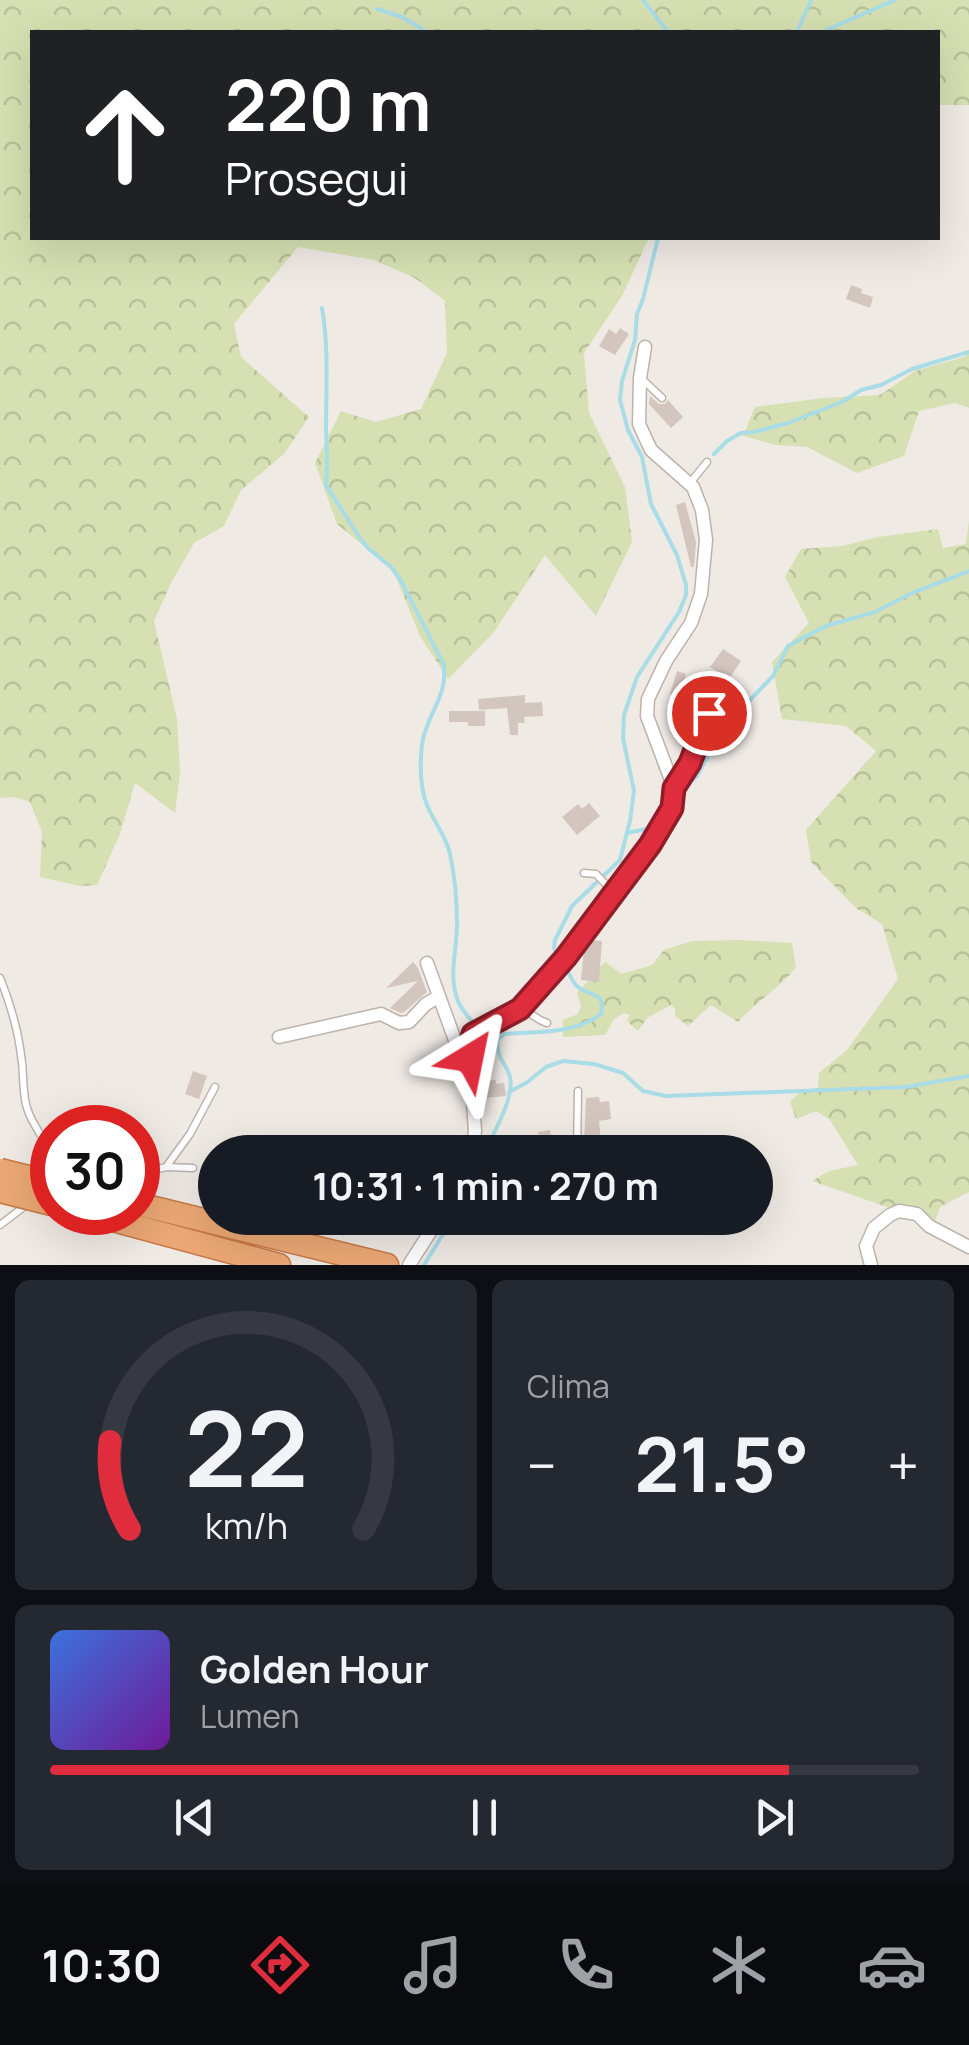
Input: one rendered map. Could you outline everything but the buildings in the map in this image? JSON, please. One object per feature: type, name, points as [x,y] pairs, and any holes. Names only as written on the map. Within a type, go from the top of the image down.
[{"type":"highway","points":[[0,1170],[30,1178]]},
{"type":"highway","points":[[0,1190],[30,1198]]},
{"type":"highway","points":[[160,1209],[387,1265]]},
{"type":"highway","points":[[160,1233],[279,1265]]},
{"type":"street","points":[[474,1135],[470,1044],[477,1031],[522,1008],[650,845],[672,808],[674,790],[647,716],[648,699],[666,661],[691,623],[701,594],[706,538],[702,510],[690,484],[650,450],[639,424],[642,346]]},
{"type":"street","points":[[427,963],[470,1082]]},
{"type":"street","points":[[279,1037],[381,1014],[400,1024],[409,1022],[438,996]]},
{"type":"street","points":[[871,1265],[866,1246],[874,1228],[899,1211],[917,1214],[929,1226],[969,1247]]},
{"type":"street","points":[[409,1265],[428,1235]]},
{"type":"lane","points":[[640,378],[662,398]]},
{"type":"lane","points":[[690,484],[707,462]]},
{"type":"lane","points":[[674,790],[690,763],[709,713]]},
{"type":"lane","points":[[584,872],[601,878],[614,893]]},
{"type":"lane","points":[[1,983],[17,1033],[30,1114]]},
{"type":"lane","points":[[522,1008],[548,1023]]},
{"type":"lane","points":[[166,1167],[190,1134],[215,1087]]},
{"type":"lane","points":[[577,1135],[578,1092]]},
{"type":"lane","points":[[160,1170],[193,1168]]},
{"type":"lane","points":[[0,1226],[30,1200]]},
{"type":"green space","points":[[0,0],[969,0],[969,105],[940,105],[940,30],[30,30],[30,240],[648,240],[622,296],[584,353],[589,413],[625,487],[632,542],[596,616],[545,555],[494,632],[448,679],[420,636],[393,570],[337,524],[315,463],[341,411],[376,422],[421,409],[447,353],[445,301],[415,278],[374,260],[298,247],[234,324],[241,357],[309,417],[284,454],[241,490],[224,526],[194,543],[154,621],[177,719],[180,773],[175,813],[135,783],[120,834],[97,885],[80,886],[40,877],[42,832],[30,802],[0,798]]},
{"type":"green space","points":[[969,351],[969,408],[955,403],[919,411],[904,456],[857,473],[807,447],[776,445],[743,436],[755,407],[880,395],[915,371],[964,357]]},
{"type":"green space","points":[[969,520],[969,1192],[940,1207],[935,1221],[921,1212],[887,1207],[812,1181],[829,1171],[858,1165],[830,1120],[816,1111],[796,1119],[790,1102],[800,1092],[818,1088],[819,1073],[847,1050],[898,979],[882,924],[857,909],[811,862],[806,830],[876,751],[846,726],[782,719],[772,662],[809,623],[785,577],[801,549],[938,529],[943,548],[966,544]]},
{"type":"green space","points":[[692,941],[792,943],[796,967],[738,1022],[711,1005],[688,1026],[675,1016],[671,1005],[647,1018],[638,1031],[627,1021],[630,1015],[624,1013],[614,1019],[605,1035],[563,1037],[563,1020],[578,1014],[581,1006],[577,993],[605,962],[622,974],[652,965],[664,950]]},
{"type":"waterway","points":[[643,0],[666,30]]},
{"type":"waterway","points":[[798,30],[811,0]]},
{"type":"waterway","points":[[827,30],[895,0]]},
{"type":"waterway","points":[[377,9],[424,30]]},
{"type":"waterway","points":[[558,956],[555,940],[572,906],[620,860],[634,791],[623,738],[624,715],[637,677],[686,595],[677,555],[651,504],[642,457],[628,430],[620,400],[635,340],[637,314],[658,240]]},
{"type":"waterway","points":[[322,308],[326,485],[359,537],[401,581],[443,663],[443,685],[422,744],[422,783],[427,805],[450,854],[457,915],[455,992],[475,1026]]},
{"type":"waterway","points":[[714,454],[741,433],[788,423],[912,369],[969,352]]},
{"type":"waterway","points":[[678,793],[697,776],[724,727],[773,676],[788,646],[826,626],[875,612],[969,571]]},
{"type":"waterway","points":[[627,833],[651,828],[659,821]]},
{"type":"waterway","points":[[492,1135],[511,1085],[497,1040],[504,1034],[567,1029],[601,1014],[599,998],[577,986],[564,964]]},
{"type":"waterway","points":[[481,1034],[496,1047]]},
{"type":"waterway","points":[[509,1092],[546,1067],[563,1061],[594,1064],[623,1073],[643,1091],[666,1096],[906,1087],[969,1076]]},
{"type":"waterway","points":[[424,1265],[443,1235]]},
{"type":"route","points":[[470,1058],[473,1034],[520,1009],[566,957],[650,845],[672,808],[674,788],[690,763],[709,713]]}]
